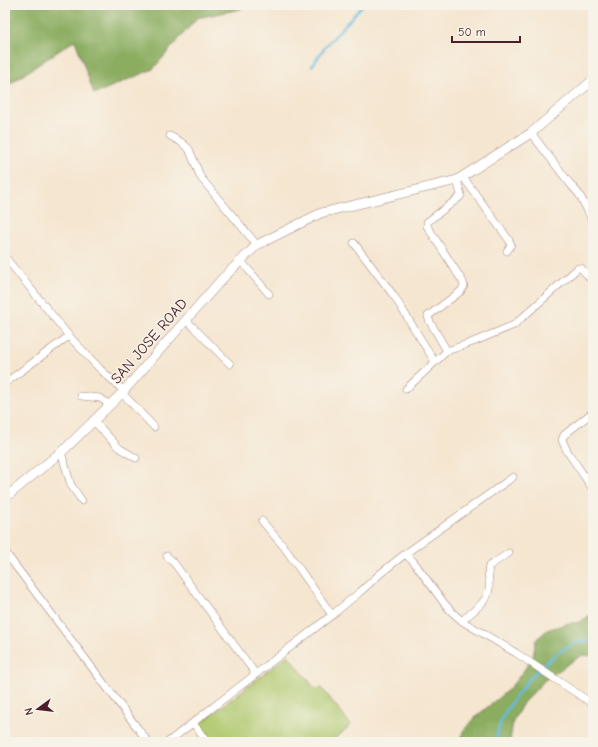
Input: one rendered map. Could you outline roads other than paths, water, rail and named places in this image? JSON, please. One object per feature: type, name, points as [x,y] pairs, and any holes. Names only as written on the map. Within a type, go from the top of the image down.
[{"type":"street","name":"SAN JOSE ROAD","points":[[5,498],[61,452],[123,392],[221,280],[257,245],[321,213],[460,178],[531,133],[593,80]]},
{"type":"street","points":[[531,133],[579,194],[593,223]]},
{"type":"street","points":[[170,136],[181,142],[189,149],[201,178],[257,245]]},
{"type":"street","points":[[460,178],[509,240],[511,245],[507,251]]},
{"type":"street","points":[[448,351],[428,316],[461,291],[464,286],[463,282],[427,226],[427,222],[460,197],[460,178]]},
{"type":"street","points":[[354,243],[394,296],[436,362]]},
{"type":"street","points":[[5,257],[69,336],[123,392],[154,427]]},
{"type":"street","points":[[241,261],[269,294]]},
{"type":"street","points":[[406,389],[448,351],[514,325],[578,268],[581,268],[593,282]]},
{"type":"street","points":[[186,320],[230,364]]},
{"type":"street","points":[[5,383],[69,336]]},
{"type":"street","points":[[81,396],[100,398],[110,405]]},
{"type":"street","points":[[593,412],[564,435],[562,440],[566,451],[593,489]]},
{"type":"street","points":[[93,420],[119,448],[136,458]]},
{"type":"street","points":[[61,452],[71,485],[82,501]]},
{"type":"street","points":[[168,742],[332,615],[405,554],[513,477]]},
{"type":"street","points":[[262,521],[284,547],[332,615]]},
{"type":"street","points":[[5,552],[148,742]]},
{"type":"street","points":[[462,621],[486,599],[490,582],[488,570],[489,566],[509,553]]},
{"type":"street","points":[[405,554],[413,561],[448,608],[462,621],[516,653],[593,704]]},
{"type":"street","points":[[167,556],[174,563],[256,673]]},
{"type":"street","points":[[193,723],[207,742]]},
{"type":"waterway","points":[[312,66],[325,47],[363,5]]},
{"type":"waterway","points":[[495,742],[497,732],[504,715],[510,704],[529,679],[554,656],[567,647],[581,642],[593,641]]}]
